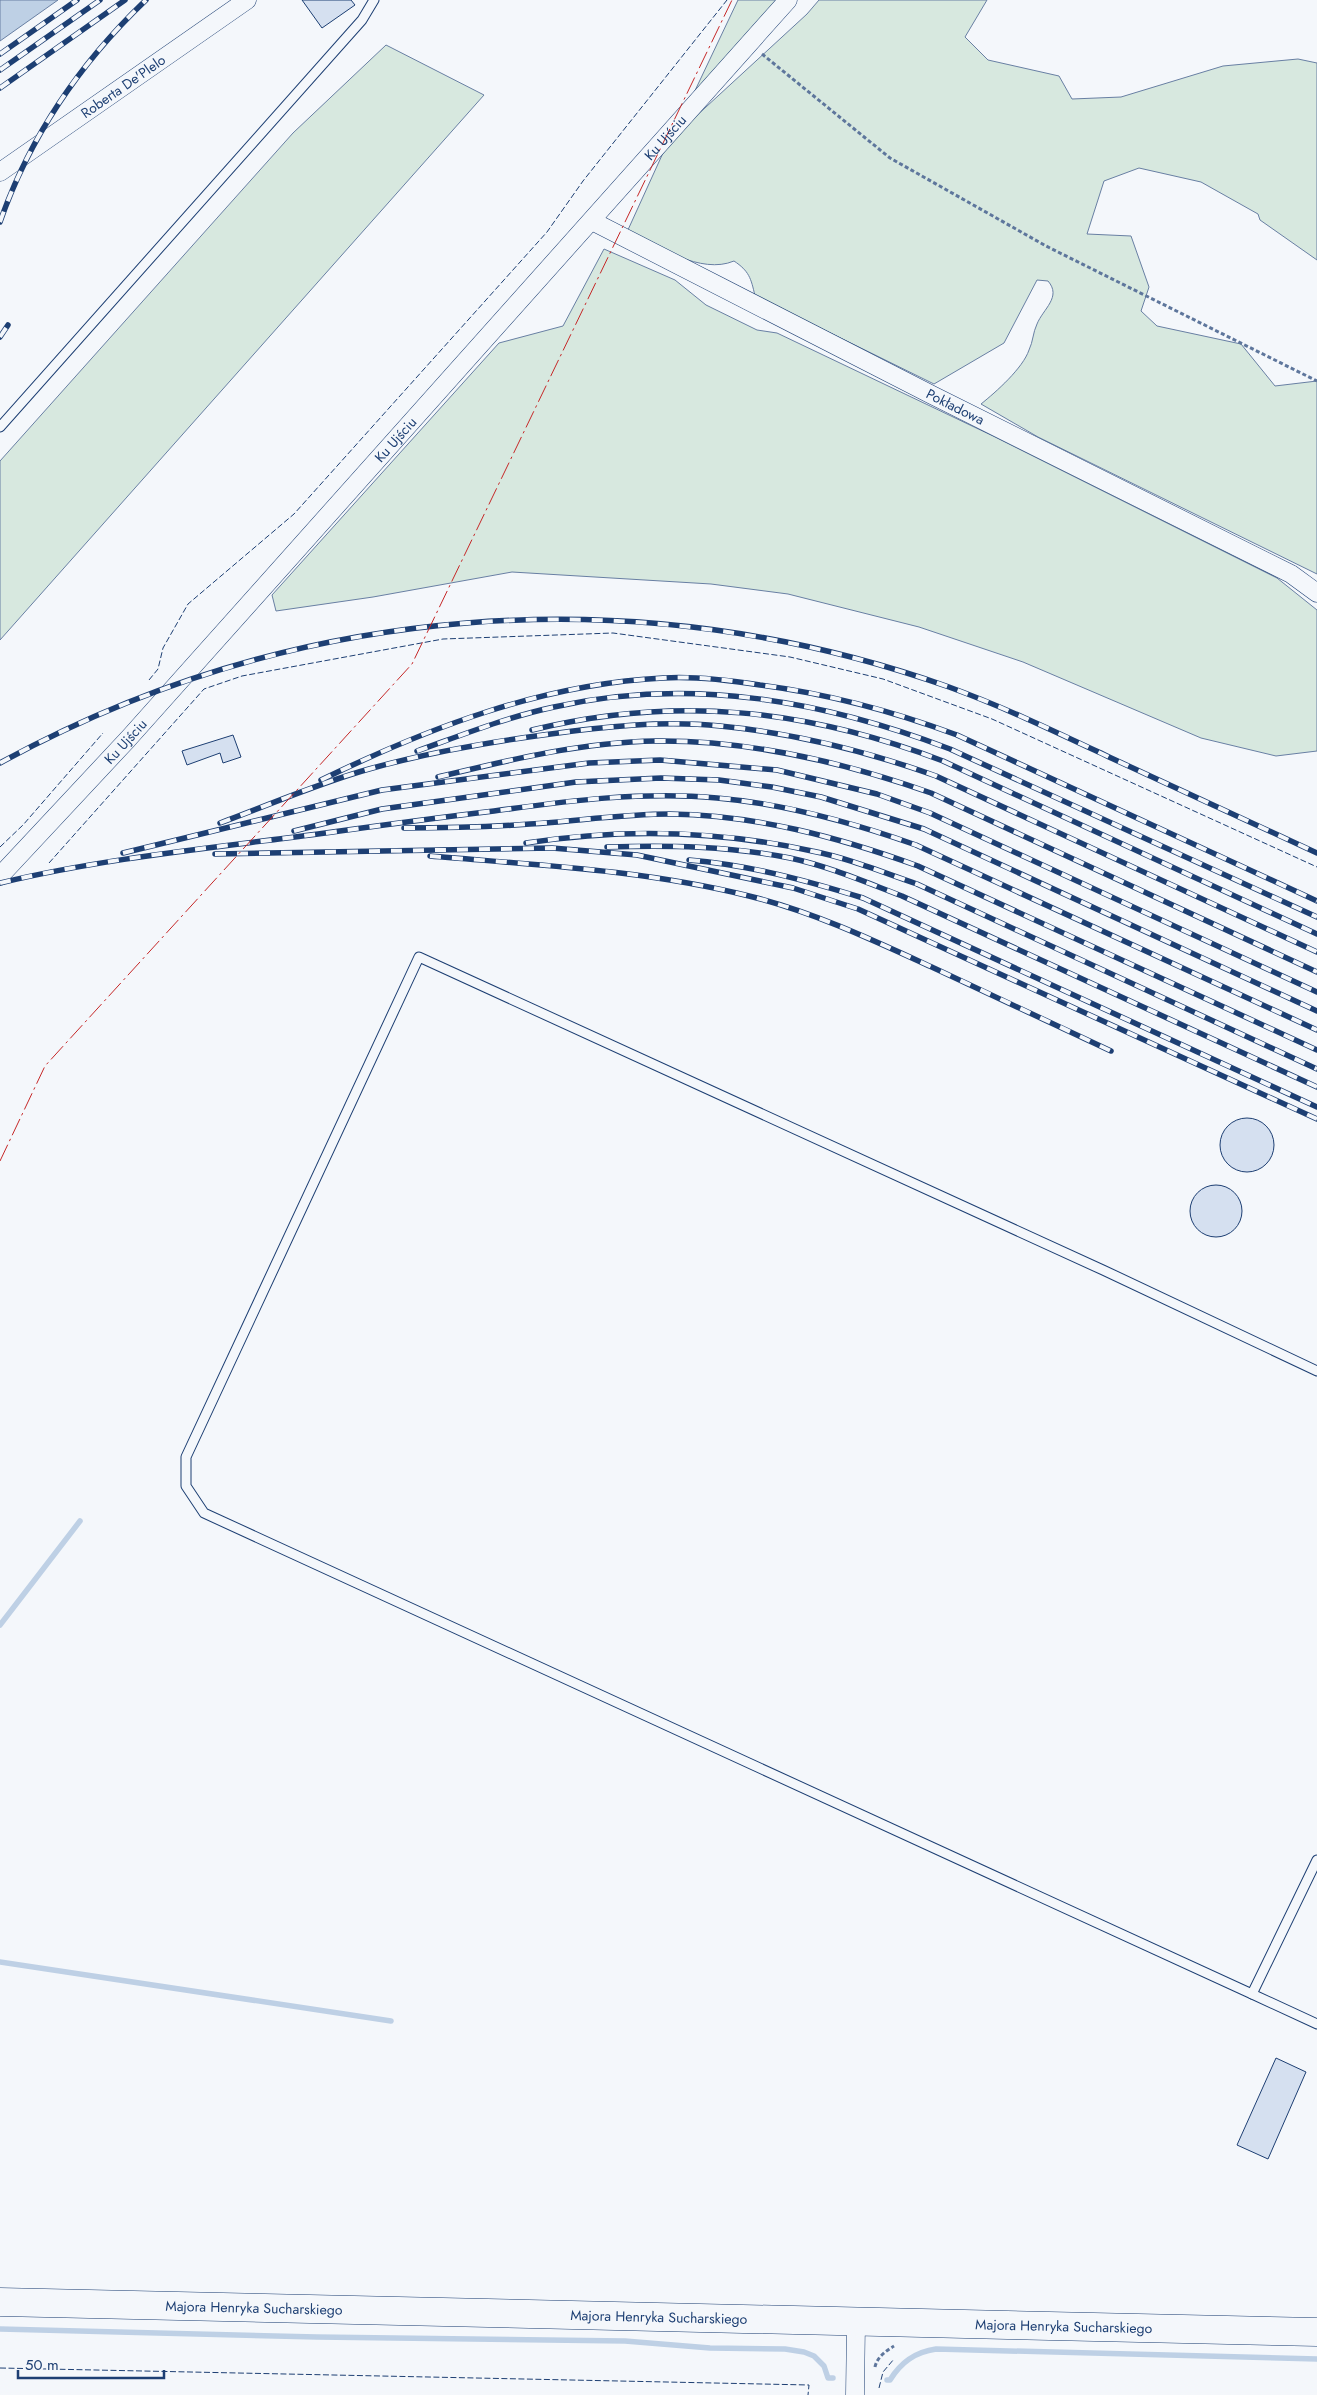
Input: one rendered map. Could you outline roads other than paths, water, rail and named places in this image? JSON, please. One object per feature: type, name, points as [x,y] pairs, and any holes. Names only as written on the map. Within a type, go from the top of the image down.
[{"type":"highway","name":"Majora Henryka Sucharskiego","points":[[0,2302],[856,2323],[1317,2332]]},
{"type":"street","name":"Roberta De'Plelo","points":[[0,172],[247,0]]},
{"type":"street","name":"Ku Ujściu","points":[[0,876],[128,739],[788,0]]},
{"type":"street","name":"Pokładowa","points":[[592,221],[932,395],[1291,574],[1317,593]]},
{"type":"street","points":[[855,2395],[856,2323]]},
{"type":"lane","points":[[0,427],[362,20],[374,0]]},
{"type":"lane","points":[[1317,1371],[1112,1274],[419,957],[186,1457],[186,1486],[204,1513],[1317,2024]]},
{"type":"lane","points":[[1252,1994],[1317,1860]]},
{"type":"water","points":[[0,0],[58,0],[0,41]]},
{"type":"waterway","points":[[0,1625],[80,1521]]},
{"type":"waterway","points":[[0,1962],[391,2021]]},
{"type":"waterway","points":[[0,2329],[317,2337],[625,2341],[710,2348],[785,2349],[804,2352],[814,2356],[824,2366],[828,2378],[833,2378]]},
{"type":"waterway","points":[[887,2380],[890,2380],[899,2368],[915,2355],[936,2349],[1317,2359]]},
{"type":"railway","points":[[0,54],[77,0]]},
{"type":"railway","points":[[0,70],[100,0]]},
{"type":"railway","points":[[0,88],[125,0]]},
{"type":"railway","points":[[0,222],[26,160],[60,102],[100,49],[146,0]]},
{"type":"railway","points":[[0,337],[8,325]]},
{"type":"railway","points":[[0,763],[112,709],[228,668],[346,639],[467,623],[588,620],[709,629],[830,652],[949,687],[1030,720],[1317,853]]},
{"type":"railway","points":[[321,780],[444,726],[530,699],[618,682],[663,678],[699,678],[736,682],[836,698],[909,718],[957,735],[1317,901]]},
{"type":"railway","points":[[417,751],[519,716],[554,707],[605,698],[655,694],[705,694],[755,698],[804,706],[902,732],[950,749],[1317,917]]},
{"type":"railway","points":[[532,730],[585,719],[638,713],[689,711],[740,713],[791,719],[841,729],[892,743],[943,761],[1317,934]]},
{"type":"railway","points":[[220,823],[313,787],[369,769],[434,753],[477,745],[565,732],[632,725],[698,724],[748,729],[830,744],[936,776],[1317,952]]},
{"type":"railway","points":[[438,777],[573,748],[628,742],[656,741],[726,744],[796,755],[864,772],[931,793],[1317,972]]},
{"type":"railway","points":[[123,853],[382,790],[589,763],[660,760],[777,770],[877,794],[930,813],[1317,992]]},
{"type":"railway","points":[[294,831],[382,809],[576,782],[661,778],[719,780],[772,787],[821,797],[924,829],[1317,1011]]},
{"type":"railway","points":[[0,883],[39,874],[158,854],[577,801],[633,796],[717,798],[793,809],[867,829],[916,845],[1317,1030]]},
{"type":"railway","points":[[404,828],[498,826],[670,814],[734,818],[827,837],[918,866],[1317,1050]]},
{"type":"railway","points":[[526,843],[562,838],[634,833],[705,835],[776,844],[839,857],[917,884],[1317,1069]]},
{"type":"railway","points":[[607,847],[676,846],[744,851],[804,861],[832,870],[902,896],[1317,1087]]},
{"type":"railway","points":[[215,854],[552,848],[637,855],[793,888],[858,909],[1317,1119]]},
{"type":"railway","points":[[430,856],[631,874],[710,887],[749,896],[797,910],[867,938],[1111,1051]]},
{"type":"railway","points":[[689,860],[777,874],[863,898],[1317,1107]]}]
